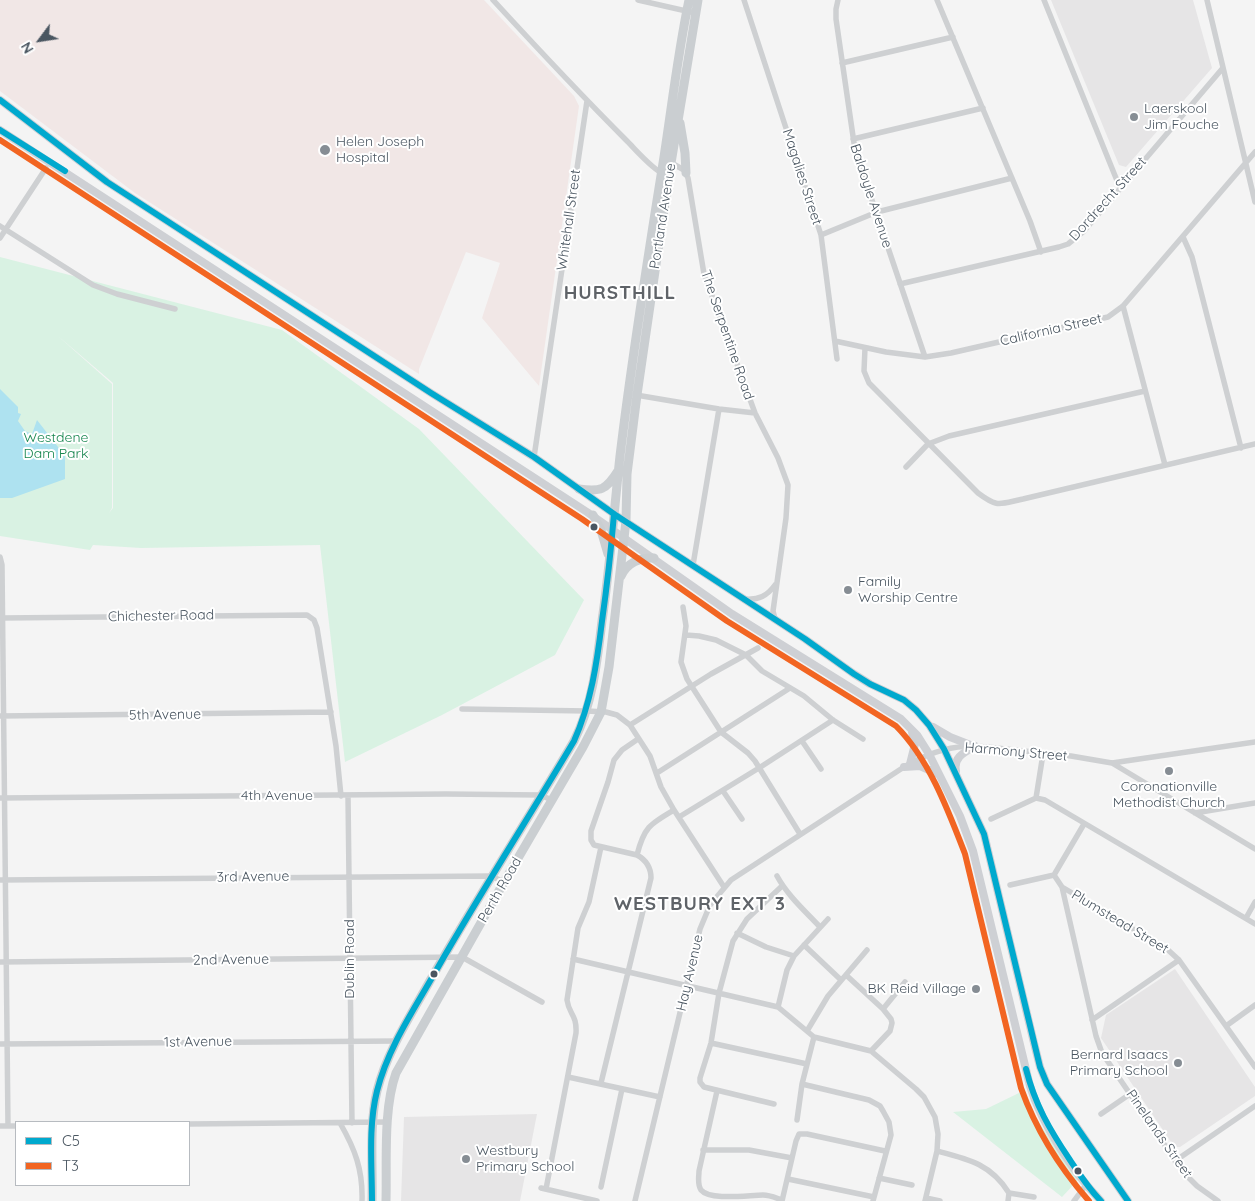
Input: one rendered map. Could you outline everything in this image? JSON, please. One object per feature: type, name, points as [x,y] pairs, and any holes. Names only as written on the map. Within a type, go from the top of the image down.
[{"type":"main road","name":"Portland Avenue","points":[[614,514],[619,469],[632,394],[664,174],[678,118],[691,12],[688,0]]},
{"type":"main road","name":"Portland Avenue","points":[[667,161],[691,12],[698,0]]},
{"type":"main road","points":[[0,100],[107,182],[431,393],[534,457],[614,514]]},
{"type":"main road","points":[[678,118],[685,152],[686,173]]},
{"type":"main road","points":[[0,130],[593,515],[732,614],[859,694],[888,710],[910,727],[929,754],[940,775],[962,822],[978,866],[1034,1099],[1051,1133],[1086,1184],[1101,1201]]},
{"type":"main road","name":"Portland Avenue","points":[[626,521],[632,394]]},
{"type":"main road","points":[[579,489],[592,491],[604,489],[619,469]]},
{"type":"main road","name":"Harmony Street","points":[[614,514],[775,619],[854,674],[904,700],[929,724],[944,749]]},
{"type":"main road","name":"Perth Road","points":[[372,1201],[374,1122],[378,1087],[397,1041],[491,876],[574,741],[587,711],[598,657],[614,514]]},
{"type":"main road","points":[[593,515],[601,530],[610,562]]},
{"type":"main road","name":"Perth Road","points":[[386,1201],[389,1099],[396,1073],[583,747],[601,712],[609,667],[626,521]]},
{"type":"main road","points":[[619,580],[623,571],[631,564],[643,558],[654,558]]},
{"type":"main road","points":[[929,724],[950,737],[974,746]]},
{"type":"main road","points":[[910,727],[916,744],[907,766],[920,766],[940,775]]},
{"type":"main road","points":[[956,774],[955,766],[957,759],[974,746]]},
{"type":"main road","points":[[944,749],[986,843],[1034,1043],[1044,1076],[1070,1119],[1128,1201]]},
{"type":"street","points":[[493,0],[587,101],[664,174]]},
{"type":"street","points":[[638,0],[691,12]]},
{"type":"street","name":"Magalies Street","points":[[744,0],[821,235],[837,359]]},
{"type":"street","name":"Baldoyle Avenue","points":[[838,0],[836,14],[842,64],[857,158],[926,357]]},
{"type":"street","points":[[937,0],[1041,252]]},
{"type":"street","points":[[1044,0],[1120,188]]},
{"type":"street","points":[[1207,0],[1255,202]]},
{"type":"street","points":[[842,64],[953,37]]},
{"type":"street","name":"Dordrecht Street","points":[[900,284],[1041,252],[1068,244],[1076,238],[1120,188],[1222,69]]},
{"type":"street","name":"Whitehall Street","points":[[534,457],[587,101]]},
{"type":"street","points":[[853,139],[983,108]]},
{"type":"street","name":"California Street","points":[[836,341],[886,352],[926,357],[1102,319],[1113,314],[1123,306],[1255,152]]},
{"type":"street","points":[[667,161],[686,173]]},
{"type":"street","points":[[0,238],[3,228],[46,168]]},
{"type":"street","name":"The Serpentine Road","points":[[686,173],[704,274],[755,413],[787,478],[789,490],[773,611],[775,619]]},
{"type":"street","points":[[821,235],[877,212],[1012,178]]},
{"type":"street","points":[[3,228],[93,285],[117,294],[175,309]]},
{"type":"street","points":[[1183,237],[1192,257],[1241,448]]},
{"type":"street","points":[[1123,306],[1165,465]]},
{"type":"street","points":[[865,348],[864,371],[869,383],[928,444],[978,493],[992,504],[1002,504],[1255,444]]},
{"type":"street","points":[[906,467],[928,444],[949,436],[1145,391]]},
{"type":"street","points":[[632,394],[719,409],[755,413]]},
{"type":"street","points":[[694,566],[719,409]]},
{"type":"street","points":[[0,557],[2,565],[3,880],[7,962],[8,1126]]},
{"type":"street","points":[[744,599],[753,600],[764,596],[777,584]]},
{"type":"street","points":[[683,607],[686,620],[686,635],[681,662],[691,686],[721,732],[748,753],[760,768],[800,834]]},
{"type":"street","name":"Chichester Road","points":[[2,618],[304,614],[311,617],[316,623],[331,712]]},
{"type":"street","points":[[686,635],[716,640],[746,656],[762,671],[810,700],[833,720],[863,739]]},
{"type":"street","points":[[630,725],[691,686],[758,648]]},
{"type":"street","points":[[657,773],[790,688]]},
{"type":"street","points":[[462,709],[587,711],[617,715],[630,725],[650,756],[662,788],[674,810],[724,887]]},
{"type":"street","points":[[331,712],[338,762],[340,796]]},
{"type":"street","name":"5th Avenue","points":[[2,716],[331,712]]},
{"type":"street","points":[[679,817],[760,768],[833,720]]},
{"type":"street","points":[[601,1084],[651,878],[650,870],[645,861],[637,855],[601,847],[592,843],[590,831],[614,760],[622,750],[638,739]]},
{"type":"street","points":[[802,741],[821,769]]},
{"type":"street","name":"Harmony Street","points":[[944,749],[974,746],[1071,756],[1112,763],[1255,742]]},
{"type":"street","name":"Hay Avenue","points":[[635,1201],[703,919],[710,905],[724,887],[740,873],[907,766],[929,754],[944,749]]},
{"type":"street","points":[[1036,798],[1042,754]]},
{"type":"street","points":[[1112,763],[1255,849]]},
{"type":"street","points":[[723,791],[742,819]]},
{"type":"street","name":"4th Avenue","points":[[3,798],[446,794],[540,795],[552,800]]},
{"type":"street","name":"Dublin Road","points":[[348,796],[352,1123]]},
{"type":"street","points":[[991,819],[1036,798],[1045,800],[1255,924]]},
{"type":"street","points":[[1195,813],[1255,803]]},
{"type":"street","points":[[637,855],[641,838],[646,830],[674,810]]},
{"type":"street","points":[[1010,885],[1054,875],[1084,824]]},
{"type":"street","points":[[597,1201],[575,1199],[543,1189],[568,1077],[576,1027],[574,1014],[567,1004],[578,928],[589,902],[601,847]]},
{"type":"street","name":"Plumstead Street","points":[[1054,875],[1062,887],[1166,949],[1179,960],[1255,1068]]},
{"type":"street","name":"3rd Avenue","points":[[3,880],[491,876],[504,882]]},
{"type":"street","points":[[777,876],[782,886],[820,927]]},
{"type":"street","points":[[774,1104],[717,1091],[704,1087],[700,1082],[702,1068],[711,1043],[719,993],[733,941],[753,913],[782,886]]},
{"type":"street","name":"Pinelands Street","points":[[1062,887],[1092,1020],[1102,1053],[1189,1179],[1218,1201]]},
{"type":"street","points":[[1246,918],[1255,902]]},
{"type":"street","points":[[778,1007],[787,970],[794,956],[828,919]]},
{"type":"street","points":[[737,933],[766,947],[794,956]]},
{"type":"street","points":[[804,945],[841,980]]},
{"type":"street","points":[[807,1031],[822,1003],[868,950]]},
{"type":"street","points":[[462,957],[542,1002]]},
{"type":"street","name":"2nd Avenue","points":[[0,962],[462,957]]},
{"type":"street","points":[[573,958],[778,1007],[814,1037],[871,1051],[916,1089],[924,1097],[931,1109],[938,1125],[937,1151],[926,1199],[940,1201]]},
{"type":"street","points":[[1092,1020],[1179,960]]},
{"type":"street","points":[[846,975],[883,1009],[891,1019],[892,1027],[890,1031],[871,1051]]},
{"type":"street","points":[[883,1009],[905,982]]},
{"type":"street","points":[[1226,1026],[1255,1005]]},
{"type":"street","points":[[797,1120],[802,1084],[814,1037]]},
{"type":"street","name":"1st Avenue","points":[[0,1044],[397,1041]]},
{"type":"street","points":[[711,1043],[807,1064]]},
{"type":"street","points":[[568,1077],[660,1097]]},
{"type":"street","points":[[788,1179],[873,1199],[890,1135],[889,1122],[880,1106],[869,1100],[802,1084]]},
{"type":"street","points":[[601,1187],[622,1089]]},
{"type":"street","points":[[717,1091],[703,1150],[698,1183],[704,1194],[720,1198],[764,1195],[782,1201],[797,1137],[802,1133],[885,1151]]},
{"type":"street","points":[[1101,1114],[1130,1094]]},
{"type":"street","points":[[1175,1161],[1255,1106]]},
{"type":"street","points":[[190,1124],[388,1122]]},
{"type":"street","points":[[340,1123],[347,1135],[361,1172],[362,1201]]},
{"type":"street","points":[[0,1126],[15,1126]]},
{"type":"street","points":[[703,1150],[759,1151],[792,1158]]},
{"type":"street","points":[[937,1151],[977,1162],[1003,1183],[1009,1193],[1008,1201]]},
{"type":"street","points":[[879,1178],[912,1185]]},
{"type":"street","points":[[1074,1201],[1086,1184]]},
{"type":"street","points":[[1009,1193],[1034,1197]]},
{"type":"shaded area","name":"Helen Joseph Hospital","points":[[0,0],[484,0],[574,96],[579,106],[539,386],[482,318],[500,263],[466,252],[419,369],[419,374],[135,193],[0,91]]},
{"type":"shaded area","name":"Laerskool Jim Fouche","points":[[1051,0],[1193,0],[1212,68],[1126,167],[1119,165]]},
{"type":"shaded area","name":"Bernard Isaacs Primary School","points":[[1175,969],[1255,1087],[1255,1096],[1180,1147],[1174,1147],[1101,1038],[1106,1015]]},
{"type":"shaded area","name":"Westbury Primary School","points":[[537,1114],[520,1201],[401,1201],[404,1117]]},
{"type":"green space","name":"Westdene Dam Park","points":[[0,257],[282,330],[419,429],[584,600],[555,655],[442,715],[345,762],[320,545],[141,548],[93,545],[90,550],[0,536]],"holes":[[[58,336],[113,383],[113,508],[109,513],[112,508],[112,384]]]},
{"type":"green space","points":[[1023,1091],[1031,1111],[1078,1180],[1062,1197],[953,1112],[986,1109]]},
{"type":"water","points":[[0,389],[18,407],[18,413],[21,414],[18,421],[25,431],[32,434],[37,420],[65,456],[65,479],[12,498],[0,498]]},
{"type":"transit line","name":"C5","points":[[0,100],[107,182],[431,393],[534,457],[614,514],[805,639],[854,674],[904,700],[916,710],[929,725],[944,749],[984,834],[1040,1067],[1047,1084],[1128,1201]]},
{"type":"transit line","name":"C5","points":[[0,130],[65,171]]},
{"type":"transit line","name":"T3","points":[[0,140],[582,519],[727,621],[896,726],[908,739],[928,769],[965,854],[1021,1088],[1027,1104],[1041,1134],[1068,1175],[1089,1201]]},
{"type":"transit line","name":"C5","points":[[372,1201],[372,1118],[377,1091],[395,1043],[411,1013],[574,741],[580,727],[593,682],[598,652],[614,514]]},
{"type":"transit line","name":"C5","points":[[1026,1069],[1034,1094],[1050,1128],[1092,1192],[1101,1201]]},
{"type":"place","name":"Laerskool Jim Fouche","points":[[1134,117]]},
{"type":"place","name":"Helen Joseph Hospital","points":[[325,150]]},
{"type":"place","name":"Family Worship Centre","points":[[848,590]]},
{"type":"place","name":"Coronationville Methodist Church","points":[[1169,771]]},
{"type":"place","name":"BK Reid Village","points":[[976,989]]},
{"type":"place","name":"Bernard Isaacs Primary School","points":[[1178,1063]]},
{"type":"place","name":"Westbury Primary School","points":[[466,1159]]},
{"type":"district","name":"HURSTHILL","points":[[620,293]]},
{"type":"district","name":"WESTBURY EXT 3","points":[[700,904]]}]
